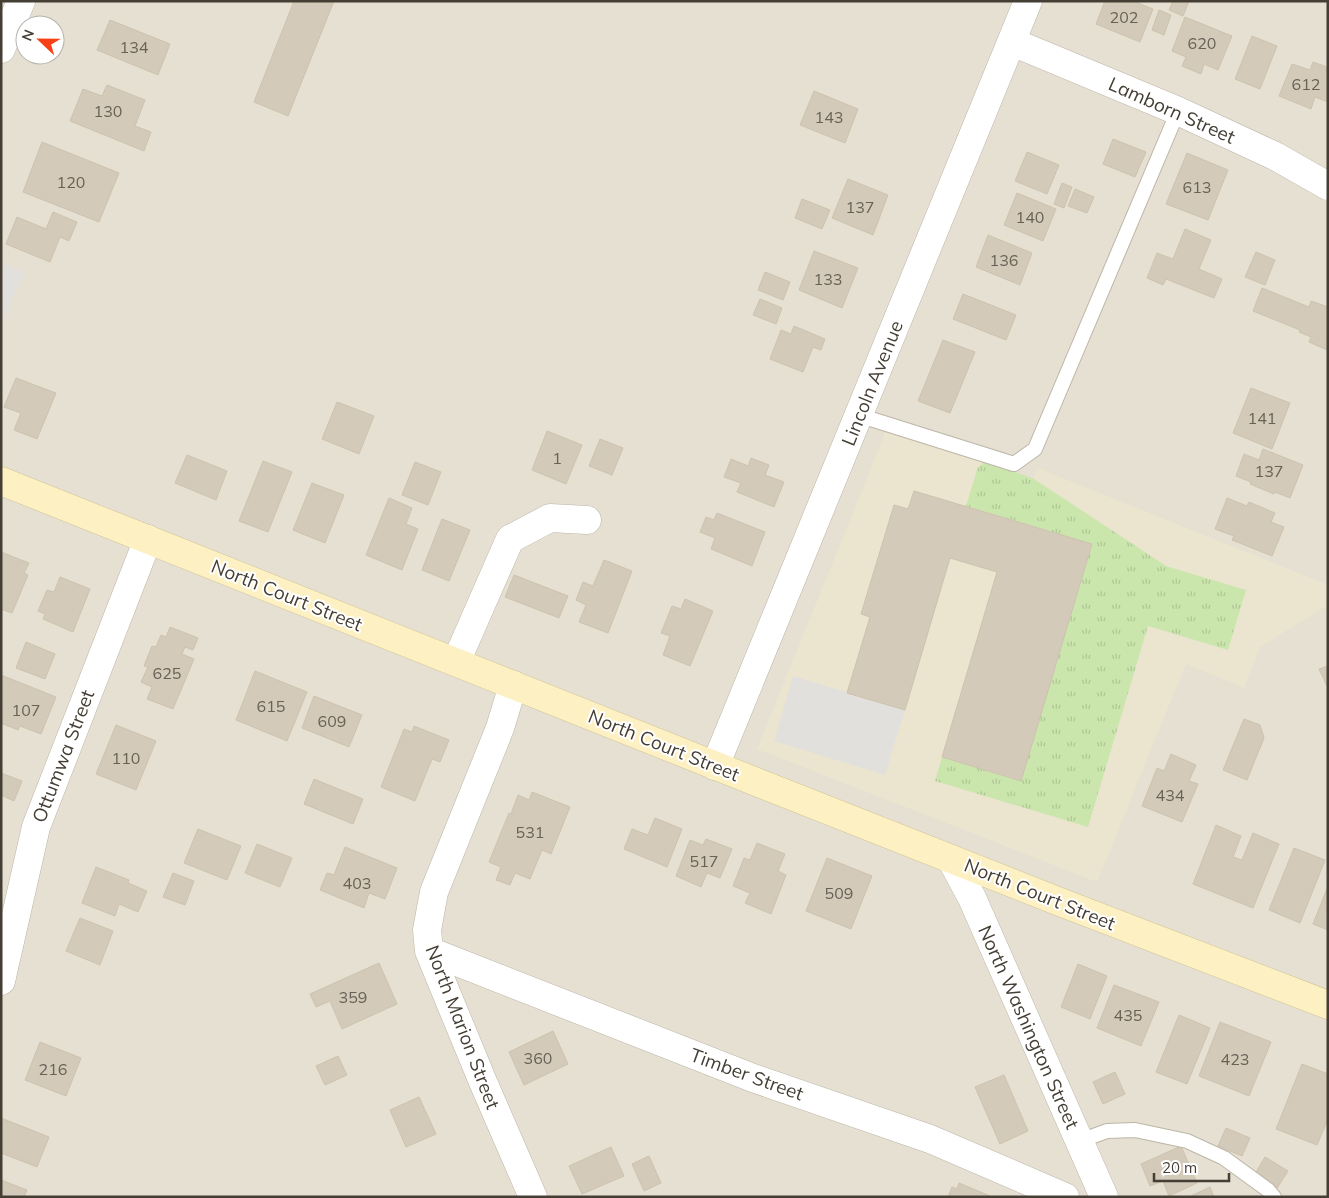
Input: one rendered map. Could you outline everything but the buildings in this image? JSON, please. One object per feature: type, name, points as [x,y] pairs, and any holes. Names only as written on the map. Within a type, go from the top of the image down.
[{"type":"main road","name":"North Court Street","points":[[1,481],[715,766],[1328,1005]]},
{"type":"street","points":[[1,49],[21,1]]},
{"type":"street","name":"Lincoln Avenue","points":[[715,766],[1028,1]]},
{"type":"street","name":"Lamborn Street","points":[[1012,42],[1178,111],[1276,156],[1328,186]]},
{"type":"street","points":[[456,662],[510,539],[550,518],[587,520]]},
{"type":"street","name":"Ottumwa Street","points":[[1,981],[36,827],[148,539]]},
{"type":"street","name":"North Marion Street","points":[[513,685],[500,728],[434,892],[427,930],[429,951],[533,1197]]},
{"type":"street","name":"North Washington Street","points":[[951,859],[975,905],[1101,1190]]},
{"type":"street","name":"Timber Street","points":[[429,951],[753,1078],[930,1139],[1065,1197]]},
{"type":"street","points":[[1073,1197],[1101,1190]]},
{"type":"lane","points":[[858,415],[1014,464],[1035,448],[1178,111]]},
{"type":"lane","points":[[1080,1141],[1106,1131],[1135,1130],[1186,1141],[1224,1158],[1268,1190],[1274,1197]]},
{"type":"shaded area","points":[[1,1],[1328,1],[1328,1197],[1,1197]]},
{"type":"shaded area","points":[[1,263],[24,272],[1,327]]},
{"type":"shaded area","points":[[889,424],[1033,479],[1038,468],[1328,585],[1328,605],[1260,647],[1244,688],[1186,664],[1097,882],[757,749]]},
{"type":"shaded area","points":[[793,676],[905,710],[885,775],[774,741]]},
{"type":"green space","points":[[986,461],[1034,479],[1166,566],[1246,590],[1228,650],[1148,626],[1088,827],[935,781],[942,757],[1020,781],[1092,544],[966,506],[978,467]]}]
